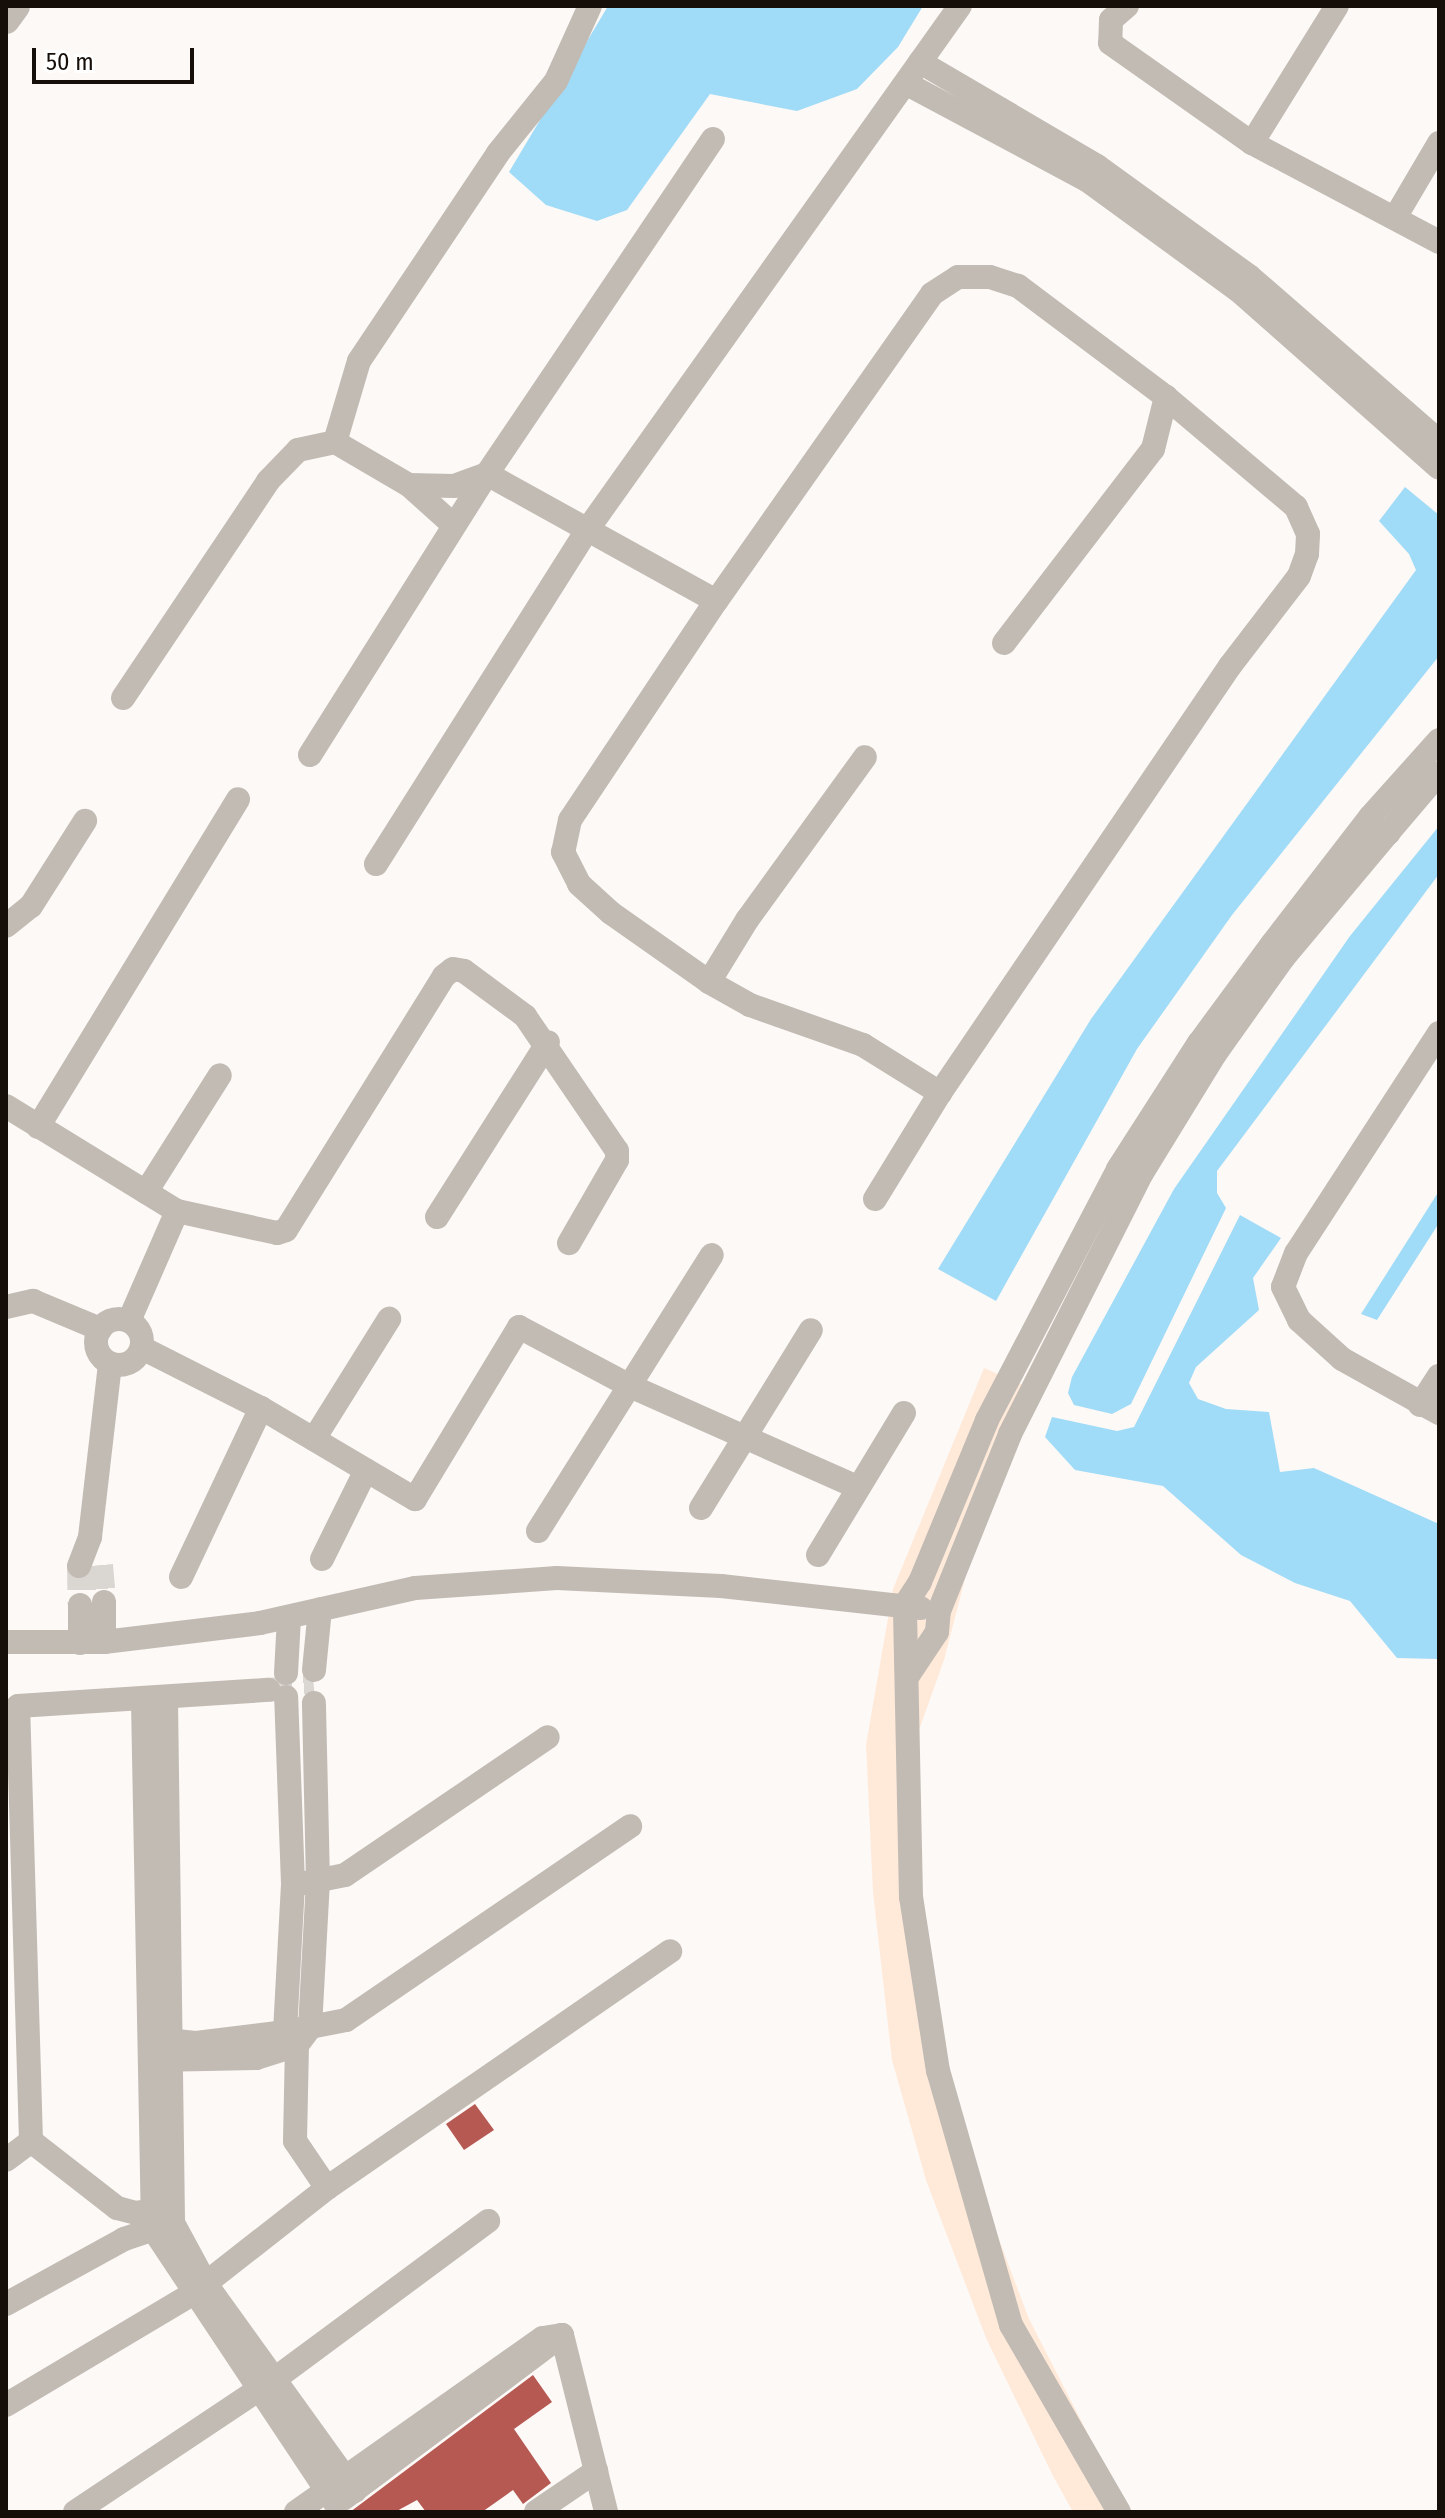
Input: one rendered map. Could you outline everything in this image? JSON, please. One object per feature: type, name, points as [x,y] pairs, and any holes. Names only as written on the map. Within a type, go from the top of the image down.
[{"type":"street","points":[[6,20],[16,6]]},
{"type":"street","points":[[335,442],[359,361],[498,153],[556,81],[590,6]]},
{"type":"street","points":[[376,864],[590,526],[960,6]]},
{"type":"street","points":[[1127,6],[1111,20],[1110,43],[1252,143],[1396,216],[1439,242]]},
{"type":"street","points":[[1252,143],[1337,6]]},
{"type":"street","points":[[920,62],[1097,166],[1249,276],[1439,441]]},
{"type":"street","points":[[907,84],[1097,187],[1238,290],[1439,468]]},
{"type":"street","points":[[310,755],[451,523],[713,139]]},
{"type":"street","points":[[1396,216],[1439,143]]},
{"type":"street","points":[[875,1199],[940,1093],[1230,666],[1299,576],[1307,554],[1308,534],[1296,507],[1166,397],[1018,286],[990,277],[958,277],[932,294],[716,601],[570,820],[563,852],[579,884],[611,913],[709,982],[750,1005],[863,1045],[940,1093]]},
{"type":"street","points":[[1004,643],[1153,449],[1166,397]]},
{"type":"street","points":[[123,698],[268,481],[298,450],[335,442],[409,485],[451,523]]},
{"type":"street","points":[[409,485],[454,486],[487,474],[590,526],[716,601]]},
{"type":"street","points":[[909,1674],[937,1632],[939,1611],[1010,1434],[1086,1275],[1215,1054],[1439,740]]},
{"type":"street","points":[[709,982],[747,920],[865,757]]},
{"type":"street","points":[[1119,2512],[1011,2325],[938,2071],[911,1897],[909,1674],[903,1632],[905,1605],[920,1582],[987,1420],[1126,1156],[1199,1043],[1379,825],[1439,773]]},
{"type":"street","points":[[38,1127],[238,799]]},
{"type":"street","points":[[6,926],[31,906],[85,821]]},
{"type":"street","points":[[6,1106],[177,1211],[277,1233],[286,1230],[444,976],[453,969],[464,971],[525,1016],[548,1042],[617,1151],[617,1160],[569,1243]]},
{"type":"street","points":[[1439,1033],[1296,1253],[1283,1287],[1299,1320],[1342,1359],[1430,1409],[1439,1376]]},
{"type":"street","points":[[437,1217],[548,1042]]},
{"type":"street","points":[[146,1192],[220,1075]]},
{"type":"street","points":[[142,1348],[140,1332],[132,1313],[177,1211]]},
{"type":"street","points":[[538,1531],[712,1255]]},
{"type":"street","points":[[6,1307],[33,1301],[100,1329]]},
{"type":"street","points":[[90,1566],[90,1537],[110,1363],[96,1344],[100,1329],[132,1313]]},
{"type":"street","points":[[314,1439],[389,1319]]},
{"type":"street","points":[[142,1348],[261,1408],[415,1499],[519,1327],[630,1386],[747,1435],[855,1486]]},
{"type":"street","points":[[701,1508],[811,1330]]},
{"type":"street","points":[[110,1363],[125,1365],[142,1348]]},
{"type":"street","points":[[181,1577],[261,1408]]},
{"type":"street","points":[[818,1555],[855,1486],[904,1413]]},
{"type":"street","points":[[987,1420],[993,1433],[1010,1434]]},
{"type":"street","points":[[322,1559],[366,1470]]},
{"type":"street","points":[[6,1642],[104,1642],[289,1617],[415,1588],[557,1578],[721,1586],[939,1611]]},
{"type":"street","points":[[104,1602],[104,1642]]},
{"type":"street","points":[[80,1605],[80,1643]]},
{"type":"street","points":[[314,1670],[320,1609]]},
{"type":"street","points":[[289,1617],[280,1687],[293,1884],[297,2035],[295,2141],[327,2188]]},
{"type":"street","points":[[161,2218],[117,2208],[31,2141],[12,1706],[155,1701],[280,1687]]},
{"type":"street","points":[[155,1701],[161,2218],[199,2289],[267,2384],[337,2495]]},
{"type":"street","points":[[297,2035],[318,1882],[314,1703]]},
{"type":"street","points":[[293,1884],[345,1875],[548,1737]]},
{"type":"street","points":[[161,2049],[297,2035],[346,2020],[630,1826]]},
{"type":"street","points":[[6,2405],[199,2289],[327,2188],[670,1951]]},
{"type":"street","points":[[6,2160],[31,2141]]},
{"type":"street","points":[[6,2304],[161,2218]]},
{"type":"street","points":[[75,2512],[267,2384],[488,2221]]},
{"type":"street","points":[[296,2512],[337,2495],[543,2338],[562,2335],[606,2512]]},
{"type":"street","points":[[536,2512],[596,2471]]},
{"type":"shaded area","points":[[984,1368],[1037,1391],[982,1513],[944,1660],[913,1747],[920,1888],[938,2051],[971,2165],[1029,2319],[1128,2512],[1073,2512],[1053,2476],[986,2338],[926,2180],[892,2060],[873,1892],[866,1745],[893,1589]]},
{"type":"water","points":[[608,6],[923,6],[898,47],[857,89],[797,111],[710,94],[627,210],[597,221],[546,205],[509,172]]},
{"type":"water","points":[[1405,487],[1439,515],[1439,656],[1232,915],[1137,1049],[996,1301],[938,1269],[1091,1019],[1416,570],[1409,554],[1379,521]]},
{"type":"water","points":[[1439,826],[1439,874],[1217,1171],[1217,1193],[1226,1208],[1131,1404],[1112,1414],[1074,1405],[1068,1393],[1072,1377],[1174,1189],[1350,936]]},
{"type":"water","points":[[1439,1191],[1439,1223],[1377,1320],[1361,1314]]},
{"type":"water","points":[[1240,1215],[1281,1238],[1253,1278],[1259,1310],[1196,1367],[1189,1383],[1198,1399],[1226,1409],[1269,1412],[1280,1472],[1314,1468],[1439,1524],[1439,1659],[1397,1658],[1350,1601],[1295,1583],[1241,1555],[1163,1486],[1075,1470],[1045,1437],[1052,1417],[1117,1431],[1134,1427]]},
{"type":"building","points":[[475,2104],[494,2130],[464,2150],[446,2124]]},
{"type":"building","points":[[533,2375],[552,2402],[514,2429],[551,2483],[523,2504],[513,2490],[482,2512],[426,2512],[417,2500],[395,2512],[350,2512]]},
{"type":"tunnel","points":[[101,1565],[104,1602]]},
{"type":"tunnel","points":[[79,1566],[80,1605]]},
{"type":"tunnel","points":[[268,1690],[314,1686]]}]
